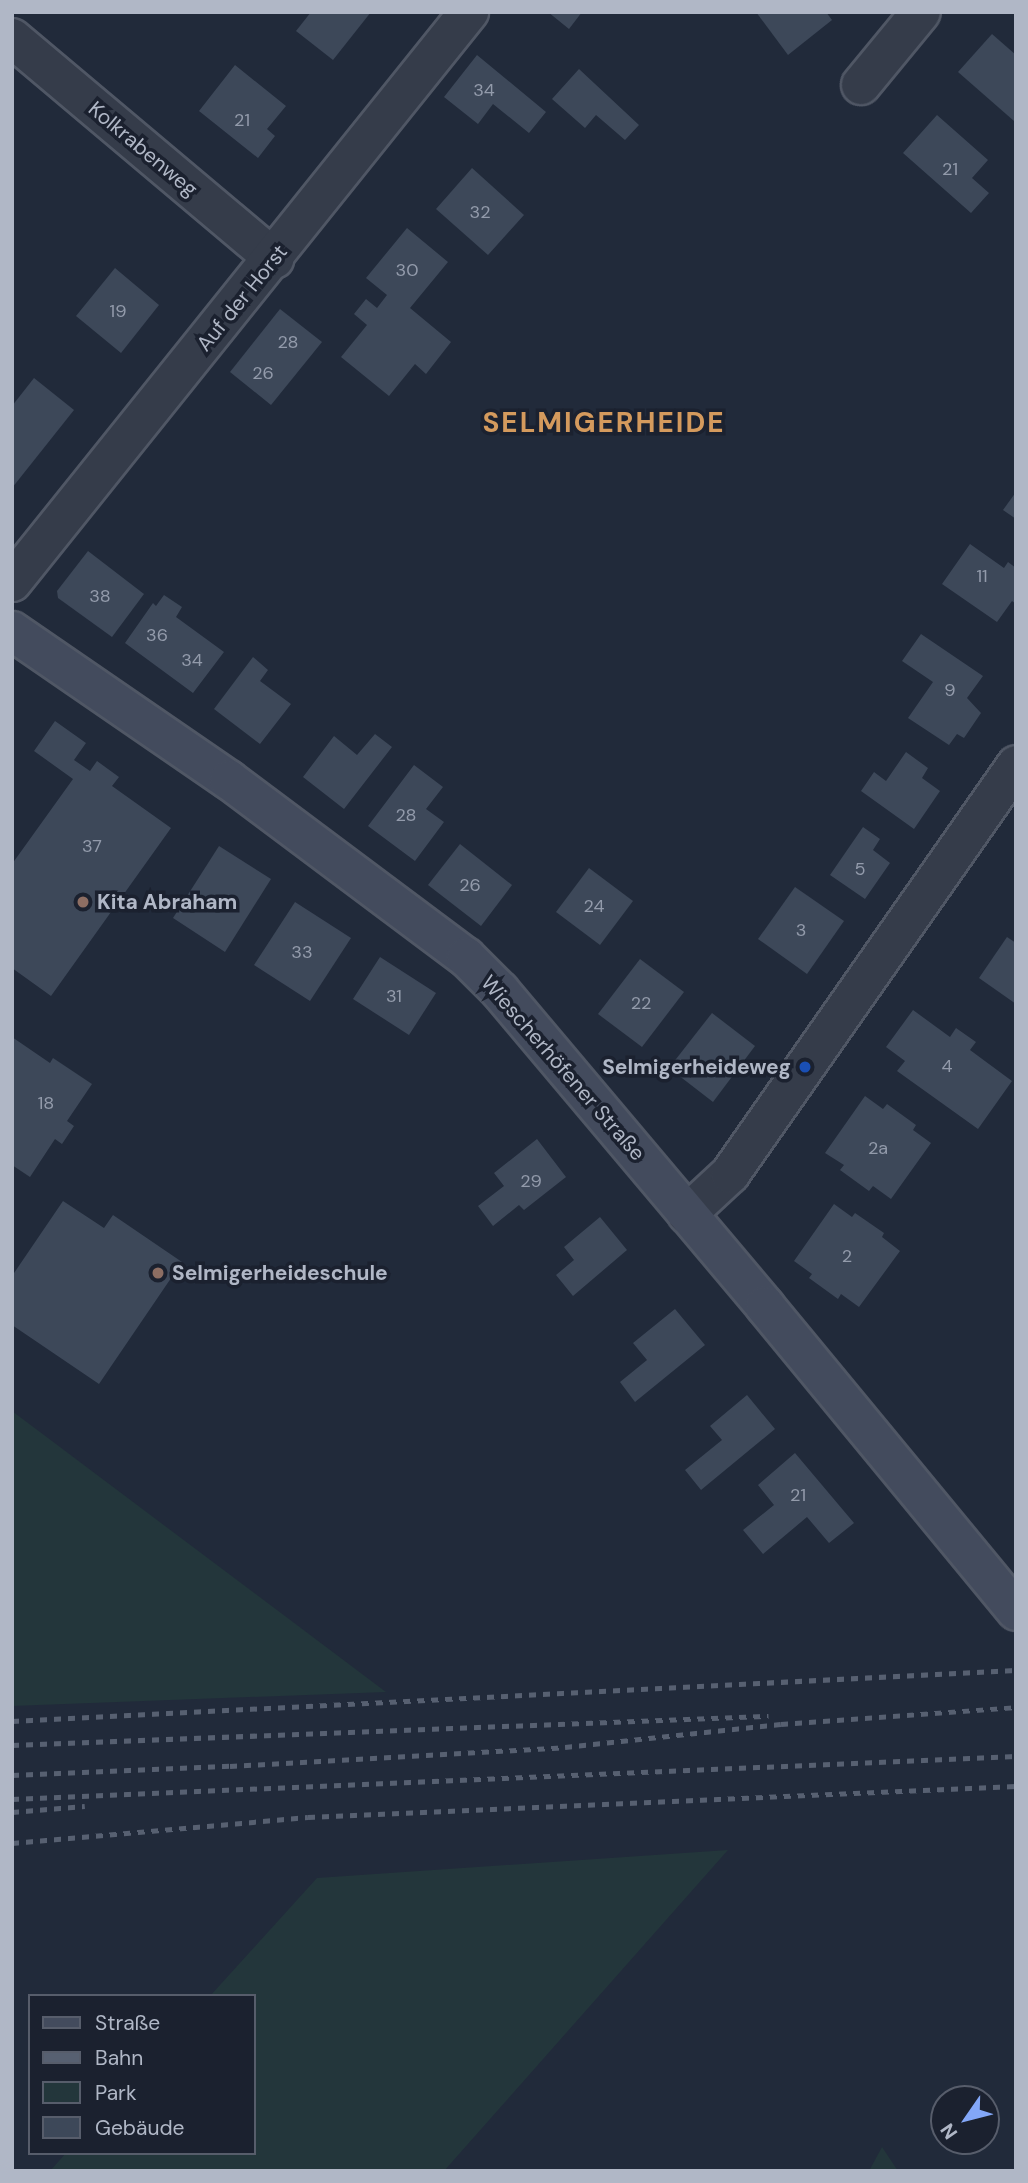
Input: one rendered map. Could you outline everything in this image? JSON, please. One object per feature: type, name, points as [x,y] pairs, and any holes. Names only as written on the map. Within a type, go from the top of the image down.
[{"type":"street","name":"Auf der Horst","points":[[12,582],[274,259],[469,12]]},
{"type":"street","points":[[861,85],[921,12]]},
{"type":"street","name":"Kolkrabenweg","points":[[12,38],[274,259]]},
{"type":"street","name":"Wiescherhöfener Straße","points":[[12,631],[229,780],[466,957],[500,992],[687,1214],[1016,1611]]},
{"type":"street","points":[[687,1214],[730,1174],[1016,765]]},
{"type":"green space","points":[[12,1411],[386,1692],[12,1706]]},
{"type":"green space","points":[[728,1850],[444,2171],[50,2171],[64,2155],[256,2155],[256,1994],[212,1994],[317,1878]]},
{"type":"green space","points":[[882,2147],[898,2171],[869,2171]]},
{"type":"building","points":[[311,12],[371,12],[333,60],[296,31]]},
{"type":"building","points":[[548,12],[582,12],[569,29]]},
{"type":"building","points":[[756,12],[826,12],[832,20],[788,55]]},
{"type":"building","points":[[992,34],[1016,55],[1014,121],[958,72]]},
{"type":"building","points":[[477,55],[546,112],[529,133],[493,104],[478,124],[444,97]]},
{"type":"building","points":[[235,65],[286,106],[267,129],[275,136],[258,158],[199,111]]},
{"type":"building","points":[[579,69],[639,125],[625,140],[596,115],[585,128],[552,99]]},
{"type":"building","points":[[937,115],[988,160],[972,178],[989,193],[971,213],[903,153]]},
{"type":"building","points":[[472,168],[524,215],[488,255],[436,209]]},
{"type":"building","points":[[407,228],[448,262],[410,308],[451,342],[426,374],[415,364],[389,396],[341,357],[367,325],[354,314],[366,299],[377,308],[387,295],[366,278]]},
{"type":"building","points":[[115,268],[159,305],[121,353],[76,316]]},
{"type":"building","points":[[280,309],[322,342],[271,405],[230,372]]},
{"type":"building","points":[[34,378],[74,410],[12,488],[12,406]]},
{"type":"building","points":[[1016,492],[1016,519],[1003,510]]},
{"type":"building","points":[[970,544],[1004,568],[1008,562],[1016,568],[1016,604],[1012,601],[997,622],[942,584]]},
{"type":"building","points":[[88,551],[144,594],[112,637],[58,598],[57,591]]},
{"type":"building","points":[[164,595],[182,607],[176,617],[224,652],[193,693],[125,643],[153,603],[156,606]]},
{"type":"building","points":[[921,634],[983,676],[967,698],[981,713],[964,738],[957,734],[949,745],[908,718],[933,682],[902,661]]},
{"type":"building","points":[[253,657],[268,670],[260,681],[291,704],[260,744],[214,709]]},
{"type":"building","name":"Kita Abraham","points":[[55,721],[86,743],[74,760],[90,771],[97,761],[119,777],[112,786],[171,828],[51,996],[12,968],[12,864],[73,779],[34,751]]},
{"type":"building","points":[[375,734],[392,747],[344,809],[303,777],[334,736],[357,755]]},
{"type":"building","points":[[906,752],[928,768],[922,778],[940,791],[914,829],[861,791],[874,772],[886,781]]},
{"type":"building","points":[[414,765],[443,787],[426,809],[444,822],[415,861],[368,826]]},
{"type":"building","points":[[863,827],[880,839],[873,850],[890,863],[865,899],[830,875]]},
{"type":"building","points":[[460,844],[512,885],[481,926],[428,885]]},
{"type":"building","points":[[219,846],[271,879],[225,952],[173,918]]},
{"type":"building","points":[[589,868],[633,901],[600,945],[556,912]]},
{"type":"building","points":[[795,887],[844,921],[807,974],[758,939]]},
{"type":"building","points":[[295,902],[351,938],[310,1001],[254,965]]},
{"type":"building","points":[[1007,937],[1016,943],[1016,1004],[979,978]]},
{"type":"building","points":[[380,957],[436,993],[409,1035],[353,999]]},
{"type":"building","points":[[640,959],[684,992],[642,1047],[598,1014]]},
{"type":"building","points":[[913,1010],[950,1037],[956,1028],[976,1042],[970,1050],[1012,1081],[978,1129],[897,1071],[905,1061],[886,1047]]},
{"type":"building","points":[[712,1013],[755,1046],[713,1102],[669,1068]]},
{"type":"building","points":[[12,1037],[50,1063],[53,1058],[92,1084],[67,1121],[74,1126],[62,1144],[55,1139],[30,1177],[12,1165]]},
{"type":"building","points":[[865,1096],[883,1109],[887,1104],[916,1125],[913,1130],[931,1143],[891,1199],[873,1186],[869,1191],[840,1170],[844,1165],[825,1153]]},
{"type":"building","points":[[537,1139],[566,1177],[524,1210],[519,1205],[493,1226],[478,1206],[504,1186],[494,1173]]},
{"type":"building","points":[[63,1201],[104,1228],[113,1215],[182,1262],[99,1384],[12,1325],[12,1276]]},
{"type":"building","points":[[834,1204],[852,1217],[855,1213],[884,1233],[882,1237],[900,1251],[859,1307],[841,1294],[838,1299],[809,1278],[812,1274],[794,1261]]},
{"type":"building","points":[[600,1217],[627,1250],[573,1296],[556,1275],[574,1260],[564,1247]]},
{"type":"building","points":[[675,1309],[705,1345],[635,1402],[620,1382],[647,1360],[633,1343]]},
{"type":"building","points":[[747,1395],[775,1429],[701,1490],[685,1470],[722,1440],[710,1426]]},
{"type":"building","points":[[795,1453],[854,1523],[829,1543],[807,1517],[763,1554],[743,1530],[774,1505],[758,1485]]},
{"type":"railway","points":[[12,1721],[1016,1670]]},
{"type":"railway","points":[[12,1775],[565,1747],[781,1724],[1016,1707]]},
{"type":"railway","points":[[12,1745],[768,1716]]},
{"type":"railway","points":[[12,1799],[1016,1756]]},
{"type":"railway","points":[[12,1843],[308,1817],[1016,1786]]},
{"type":"railway","points":[[12,1812],[85,1806]]},
{"type":"place","name":"Kita Abraham","points":[[83,902]]},
{"type":"place","name":"Selmigerheideweg","points":[[805,1067]]},
{"type":"place","name":"Selmigerheideschule","points":[[158,1273]]},
{"type":"district","name":"SELMIGERHEIDE","points":[[604,423]]}]
